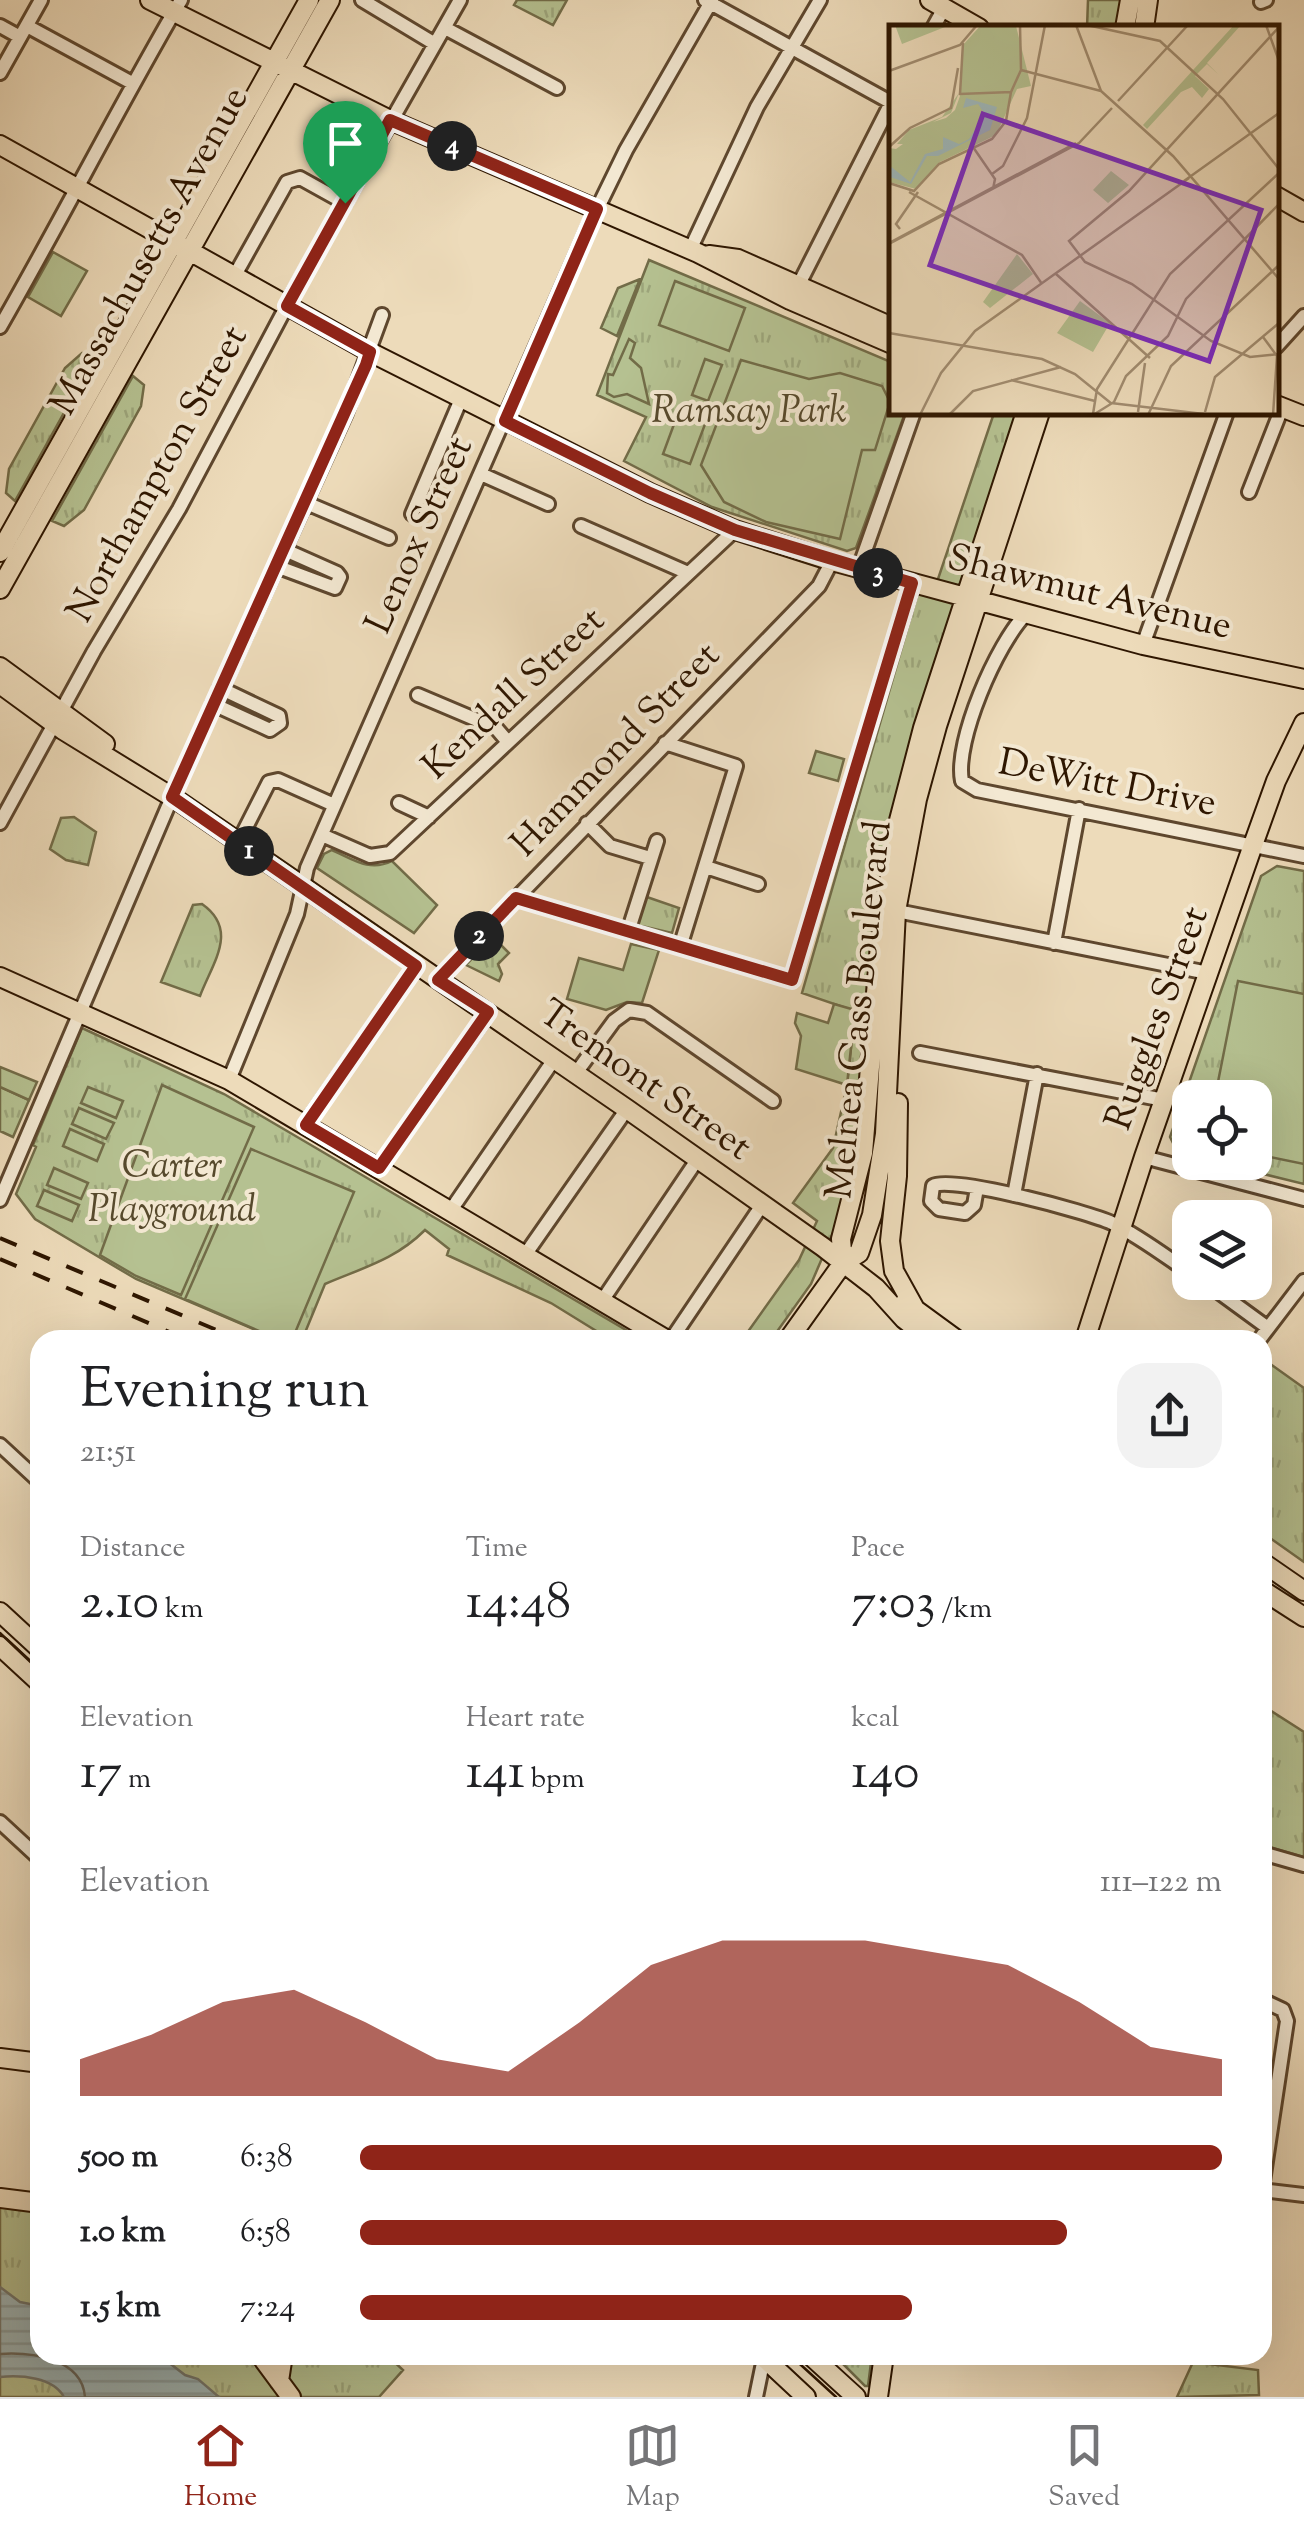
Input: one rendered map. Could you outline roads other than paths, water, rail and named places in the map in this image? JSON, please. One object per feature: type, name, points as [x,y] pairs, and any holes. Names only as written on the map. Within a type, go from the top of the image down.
[{"type":"main road","points":[[150,0],[177,6],[281,67],[390,120],[694,251],[738,260],[889,342]]},
{"type":"main road","name":"Massachusetts Avenue","points":[[0,589],[181,246],[281,67],[309,0]]},
{"type":"main road","name":"Massachusetts Avenue","points":[[281,67],[330,0]]},
{"type":"main road","points":[[1126,25],[1130,0]]},
{"type":"main road","points":[[1144,25],[1148,0]]},
{"type":"main road","points":[[937,4],[974,25]]},
{"type":"main road","name":"Shawmut Avenue","points":[[0,146],[370,352],[650,493],[735,530],[1142,645],[1304,679]]},
{"type":"main road","points":[[1279,198],[1304,212]]},
{"type":"main road","name":"Massachusetts Avenue","points":[[0,552],[181,246]]},
{"type":"main road","points":[[795,292],[889,325]]},
{"type":"main road","points":[[1280,407],[1304,416]]},
{"type":"main road","name":"Melnea Cass Boulevard","points":[[972,599],[1025,415]]},
{"type":"main road","name":"Melnea Cass Boulevard","points":[[843,1263],[842,1239],[863,1153],[908,780],[1039,415]]},
{"type":"main road","name":"Tremont Street","points":[[0,667],[58,717]]},
{"type":"main road","name":"Tremont Street","points":[[0,684],[58,717],[303,889],[556,1058],[876,1288],[914,1307],[944,1330]]},
{"type":"main road","name":"Ruggles Street","points":[[1093,1330],[1144,1157],[1276,781],[1304,723]]},
{"type":"main road","name":"Melnea Cass Boulevard","points":[[795,1330],[843,1263],[858,1252],[880,1176],[892,996],[890,910]]},
{"type":"main road","points":[[0,977],[229,1080],[652,1330]]},
{"type":"main road","points":[[892,996],[898,1132],[891,1256],[894,1271],[914,1307]]},
{"type":"main road","name":"Tremont Street","points":[[876,1288],[918,1330]]},
{"type":"main road","points":[[1272,1569],[1304,1592]]},
{"type":"main road","points":[[1272,1596],[1304,1617]]},
{"type":"main road","points":[[0,1612],[30,1640]]},
{"type":"main road","points":[[0,1646],[30,1674]]},
{"type":"main road","points":[[0,2058],[30,2062]]},
{"type":"main road","points":[[0,2198],[30,2202]]},
{"type":"main road","points":[[267,2365],[291,2397]]},
{"type":"main road","points":[[279,2381],[281,2365]]},
{"type":"main road","points":[[772,2365],[806,2397]]},
{"type":"main road","points":[[821,2365],[856,2397]]},
{"type":"main road","points":[[878,2397],[883,2365]]},
{"type":"street","points":[[0,73],[41,0]]},
{"type":"street","points":[[362,0],[384,6],[435,44]]},
{"type":"street","name":"Northampton Street","points":[[0,822],[179,509],[287,306],[460,0]]},
{"type":"street","points":[[694,251],[733,153],[820,0]]},
{"type":"street","points":[[709,1],[889,101]]},
{"type":"street","name":"Lenox Street","points":[[229,1080],[298,914],[308,868],[334,805],[597,209],[709,1]]},
{"type":"street","points":[[0,327],[177,6]]},
{"type":"street","points":[[0,26],[24,32],[132,83]]},
{"type":"street","points":[[445,28],[558,88]]},
{"type":"street","points":[[795,292],[889,106]]},
{"type":"street","points":[[235,274],[286,182],[300,178],[345,203]]},
{"type":"street","points":[[0,1200],[172,797],[370,352],[382,315]]},
{"type":"street","points":[[1279,343],[1304,316]]},
{"type":"street","points":[[412,514],[461,399]]},
{"type":"street","points":[[859,568],[913,415]]},
{"type":"street","points":[[1142,645],[1227,415]]},
{"type":"street","points":[[1249,492],[1277,415]]},
{"type":"street","points":[[481,474],[548,504]]},
{"type":"street","points":[[304,502],[388,538]]},
{"type":"street","points":[[581,526],[688,573]]},
{"type":"street","name":"Kendall Street","points":[[322,834],[367,856],[378,857],[392,851],[735,530]]},
{"type":"street","points":[[276,566],[335,588],[340,577],[337,572],[283,549]]},
{"type":"street","name":"Hammond Street","points":[[438,980],[819,586],[832,560]]},
{"type":"street","points":[[516,898],[792,980],[912,583]]},
{"type":"street","name":"DeWitt Drive","points":[[1026,614],[1007,634],[990,670],[967,734],[959,770],[962,782],[977,790],[1304,856]]},
{"type":"street","points":[[214,704],[270,730],[280,723],[280,716],[220,688]]},
{"type":"street","points":[[418,695],[496,728],[508,742]]},
{"type":"street","points":[[665,743],[736,766],[680,947]]},
{"type":"street","points":[[238,843],[269,782],[278,780],[334,805]]},
{"type":"street","points":[[399,804],[429,816]]},
{"type":"street","points":[[1054,942],[1080,809]]},
{"type":"street","points":[[587,824],[610,846],[650,858]]},
{"type":"street","points":[[628,932],[657,840]]},
{"type":"street","points":[[706,868],[758,884]]},
{"type":"street","points":[[890,910],[1208,973]]},
{"type":"street","points":[[306,1125],[416,966]]},
{"type":"street","points":[[576,1073],[614,1021],[630,1010],[647,1013],[773,1101]]},
{"type":"street","points":[[379,1168],[488,1012]]},
{"type":"street","points":[[920,1052],[1164,1100]]},
{"type":"street","points":[[451,1210],[556,1058]]},
{"type":"street","points":[[1014,1194],[1037,1074]]},
{"type":"street","points":[[525,1255],[626,1108]]},
{"type":"street","points":[[1144,1157],[1304,1199]]},
{"type":"street","points":[[602,1300],[697,1160]]},
{"type":"street","points":[[978,1188],[1014,1194],[1121,1228],[1172,1261]]},
{"type":"street","points":[[676,1330],[762,1205]]},
{"type":"street","points":[[1266,1330],[1304,1281]]},
{"type":"street","points":[[1225,1300],[1259,1330]]},
{"type":"street","points":[[0,1445],[30,1473]]},
{"type":"street","points":[[0,1822],[30,1850]]},
{"type":"street","points":[[1272,1856],[1304,1865]]},
{"type":"street","points":[[1272,2005],[1283,2010],[1287,2021],[1272,2122]]},
{"type":"street","points":[[1272,2190],[1304,2195]]},
{"type":"street","points":[[756,2397],[761,2365]]},
{"type":"water","points":[[0,2287],[20,2302],[30,2304],[30,2365],[172,2365],[198,2379],[219,2397],[64,2397],[44,2381],[0,2377]]},
{"type":"tram line","points":[[0,1633],[30,1662]]},
{"type":"tram line","points":[[801,2365],[836,2397]]},
{"type":"railway","points":[[0,1238],[216,1330]]},
{"type":"railway","points":[[0,1259],[165,1330]]},
{"type":"park label","name":"Ramsay Park","points":[[749,413]]},
{"type":"park label","name":"Carter Playground","points":[[172,1190]]}]
